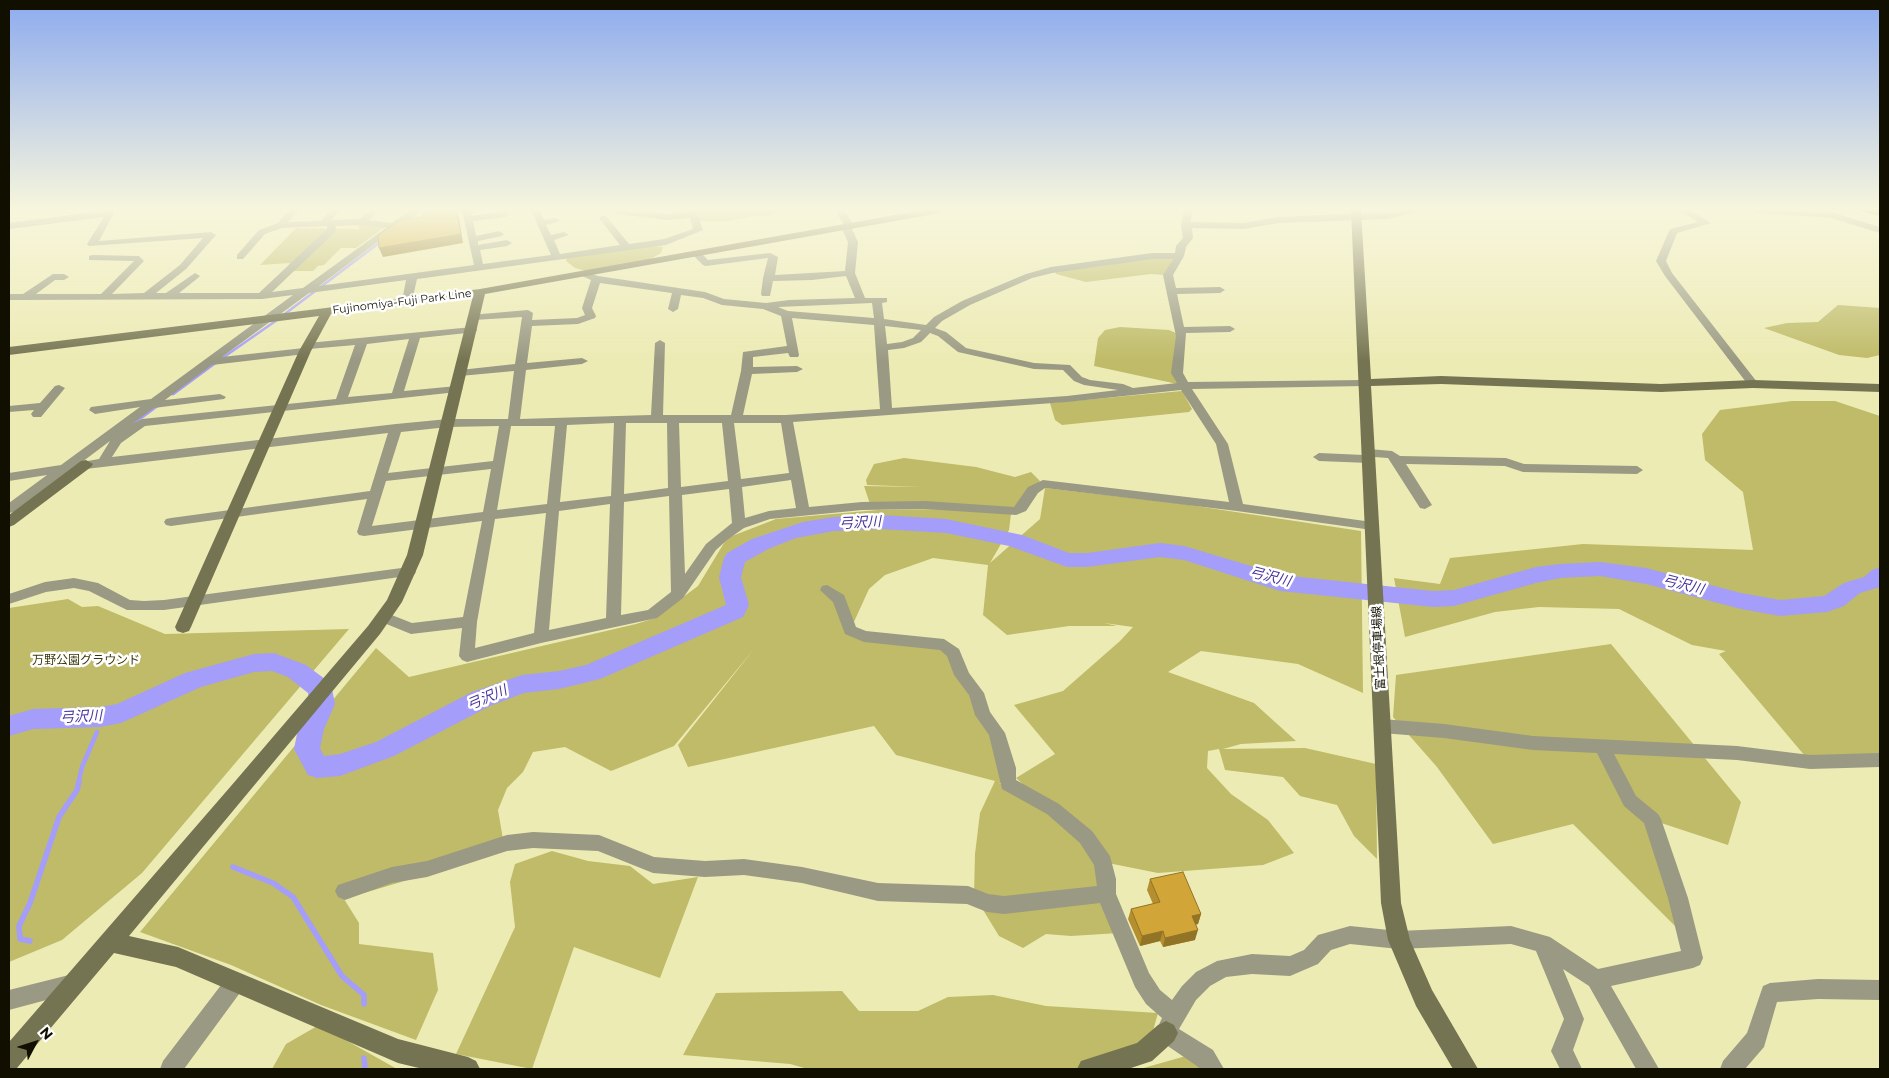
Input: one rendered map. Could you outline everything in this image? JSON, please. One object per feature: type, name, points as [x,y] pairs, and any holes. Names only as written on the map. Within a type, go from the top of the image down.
[{"type":"street","points":[[104,297],[138,260]]},
{"type":"street","points":[[147,296],[183,268],[190,260]]},
{"type":"street","points":[[262,296],[300,260]]},
{"type":"street","points":[[9,509],[157,404],[210,362],[347,260]]},
{"type":"street","points":[[477,260],[479,268]]},
{"type":"street","points":[[9,297],[262,296],[528,260]]},
{"type":"street","name":"Fujinomiya-Fuji Park Line","points":[[9,351],[480,292],[663,260]]},
{"type":"street","points":[[703,260],[706,263],[727,260]]},
{"type":"street","points":[[766,294],[771,260]]},
{"type":"street","points":[[851,260],[850,273],[861,300]]},
{"type":"street","points":[[882,348],[904,345],[917,340],[938,319],[966,303],[1029,276],[1051,270],[1121,260]]},
{"type":"street","points":[[1176,260],[1168,274],[1181,336],[1177,373],[1222,444],[1237,507]]},
{"type":"street","name":"富士根停車場線","points":[[1358,260],[1391,904],[1399,940],[1424,998],[1466,1069]]},
{"type":"street","points":[[1660,260],[1668,274],[1753,384]]},
{"type":"street","points":[[768,278],[812,277],[850,273]]},
{"type":"street","points":[[585,275],[596,279],[705,295],[722,302],[765,306],[789,303],[880,300],[886,412]]},
{"type":"street","points":[[169,296],[195,276]]},
{"type":"street","points":[[9,306],[52,277],[64,277]]},
{"type":"street","points":[[407,301],[412,277]]},
{"type":"street","points":[[526,323],[578,321],[592,316],[587,308],[596,279]]},
{"type":"street","points":[[1171,291],[1220,290]]},
{"type":"street","points":[[673,309],[678,291]]},
{"type":"street","points":[[9,1060],[379,624],[409,572],[415,556],[480,292]]},
{"type":"street","points":[[765,306],[786,314],[927,328],[942,334],[962,350],[1034,366],[1066,368],[1078,379],[1088,383],[1124,387],[1132,392]]},
{"type":"street","points":[[183,627],[280,408],[327,311]]},
{"type":"street","points":[[210,362],[416,335],[528,313],[509,423],[498,464],[470,622],[467,656],[541,637],[652,614],[678,594],[711,547],[722,537],[739,525],[769,515],[862,506],[925,505],[1016,511],[1021,508],[1033,490],[1043,484],[1237,507],[1372,526]]},
{"type":"street","points":[[739,525],[732,418],[747,371],[747,354],[793,352],[786,314]]},
{"type":"street","points":[[1180,330],[1230,329]]},
{"type":"street","points":[[397,395],[416,335]]},
{"type":"street","points":[[341,401],[362,341]]},
{"type":"street","points":[[658,419],[660,343]]},
{"type":"street","points":[[460,373],[582,361]]},
{"type":"street","points":[[747,371],[797,369]]},
{"type":"street","points":[[9,477],[86,464],[448,423],[561,422],[620,419],[786,419],[1067,400],[1184,386],[1475,380],[1661,388],[1753,384],[1880,388]]},
{"type":"street","points":[[9,409],[40,410],[59,388]]},
{"type":"street","points":[[103,462],[116,441],[142,423],[457,389]]},
{"type":"street","points":[[95,410],[220,397]]},
{"type":"street","points":[[614,622],[616,501],[620,419]]},
{"type":"street","points":[[673,419],[678,594]]},
{"type":"street","points":[[786,419],[803,512]]},
{"type":"street","points":[[541,637],[561,422]]},
{"type":"street","points":[[396,428],[364,532],[616,501],[795,476]]},
{"type":"street","points":[[1394,457],[1407,451]]},
{"type":"street","points":[[1320,457],[1394,457],[1506,462],[1523,468],[1637,470]]},
{"type":"street","points":[[1394,457],[1425,505]]},
{"type":"street","points":[[9,522],[86,464]]},
{"type":"street","points":[[381,478],[498,464]]},
{"type":"street","points":[[171,522],[376,494]]},
{"type":"street","points":[[9,600],[45,587],[74,583],[93,587],[127,605],[144,606],[194,602],[409,572]]},
{"type":"street","points":[[827,590],[839,598],[850,630],[864,636],[944,645],[954,654],[962,675],[976,694],[983,715],[997,733],[1007,768],[1008,784],[1053,809],[1086,837],[1103,862],[1107,879],[1106,894],[1142,980],[1170,1024],[1205,1058],[1213,1069]]},
{"type":"street","points":[[379,624],[411,629],[470,622]]},
{"type":"street","points":[[1382,726],[1444,731],[1533,743],[1737,753],[1810,762],[1880,760]]},
{"type":"street","points":[[1596,980],[1693,958],[1678,898],[1652,819],[1630,801],[1602,747]]},
{"type":"street","points":[[346,891],[392,875],[427,870],[507,843],[533,840],[598,843],[653,865],[705,869],[744,867],[802,875],[878,892],[968,894],[987,903],[1004,904],[1106,894]]},
{"type":"street","points":[[1089,1069],[1144,1053],[1170,1024],[1189,994],[1203,979],[1224,968],[1252,964],[1290,966],[1311,957],[1326,942],[1350,935],[1399,940],[1511,935],[1543,944],[1596,980],[1648,1069]]},
{"type":"street","points":[[111,942],[178,957],[235,983],[398,1051],[468,1069]]},
{"type":"street","points":[[1543,944],[1574,1019],[1562,1051],[1571,1069]]},
{"type":"street","points":[[9,1000],[74,983]]},
{"type":"street","points":[[171,1069],[235,983]]},
{"type":"street","points":[[1731,1069],[1756,1039],[1770,993],[1818,990],[1880,990]]},
{"type":"green space","points":[[265,260],[329,260],[313,271],[286,271],[290,263],[260,265]]},
{"type":"green space","points":[[648,260],[585,271],[575,268],[566,261]]},
{"type":"green space","points":[[1135,260],[1172,260],[1164,275],[1151,274],[1086,282],[1056,274],[1055,271]]},
{"type":"green space","points":[[1838,305],[1880,308],[1880,355],[1867,358],[1839,355],[1764,328],[1787,323],[1818,322]]},
{"type":"green space","points":[[1120,327],[1169,330],[1178,334],[1182,385],[1094,366],[1098,338],[1105,330]]},
{"type":"green space","points":[[1182,391],[1192,409],[1189,412],[1062,425],[1055,420],[1050,403]]},
{"type":"green space","points":[[1792,401],[1835,401],[1880,416],[1880,760],[1810,762],[1719,654],[1726,651],[1692,645],[1619,609],[1539,607],[1495,612],[1405,637],[1394,578],[1440,584],[1450,558],[1583,544],[1753,550],[1743,492],[1705,460],[1702,434],[1720,410]]},
{"type":"green space","points":[[904,458],[976,467],[1015,477],[1031,472],[1040,481],[1014,510],[870,504],[864,486],[922,487],[867,485],[866,480],[874,464]]},
{"type":"green space","points":[[1045,488],[1183,504],[1361,531],[1363,693],[1298,664],[1201,651],[1168,672],[1254,703],[1296,741],[1241,744],[1223,749],[1305,748],[1376,764],[1377,859],[1354,836],[1337,805],[1300,796],[1283,777],[1225,770],[1219,749],[1208,751],[1207,768],[1231,794],[1268,820],[1294,853],[1263,865],[1158,873],[1103,862],[1119,933],[1071,936],[1046,934],[1023,948],[999,936],[974,895],[975,854],[980,813],[995,781],[896,755],[874,726],[688,767],[678,745],[754,649],[674,746],[611,771],[565,747],[533,752],[523,772],[507,788],[498,810],[505,851],[344,899],[359,923],[359,944],[433,953],[438,990],[416,1040],[321,1005],[231,965],[140,932],[376,648],[409,677],[655,618],[698,586],[727,538],[776,519],[878,510],[941,509],[1011,514],[1009,530],[990,563],[1040,519]],"holes":[[[933,558],[988,565],[983,615],[1007,635],[1069,626],[1117,626],[1104,623],[1133,627],[1120,641],[1063,691],[1014,705],[1055,754],[1016,778],[1053,811],[1042,803],[999,783],[1008,784],[972,688],[944,645],[851,635],[853,624],[869,589],[885,575]]]},
{"type":"green space","name":"万野公園グラウンド","points":[[68,599],[82,607],[98,606],[165,634],[349,629],[142,873],[62,940],[9,962],[9,608]]},
{"type":"green space","points":[[1611,644],[1741,802],[1728,845],[1652,820],[1688,939],[1573,824],[1493,844],[1437,767],[1393,717],[1396,675]]},
{"type":"green space","points":[[552,851],[588,861],[630,866],[653,884],[698,877],[660,978],[574,947],[532,1069],[456,1054],[515,927],[510,882],[515,864]]},
{"type":"green space","points":[[842,991],[859,1011],[918,1011],[948,997],[993,995],[1046,1006],[1158,1013],[1151,1038],[1125,1052],[1082,1069],[808,1069],[790,1064],[683,1055],[716,993]]},
{"type":"green space","points":[[319,1025],[397,1069],[272,1069],[286,1044]]},
{"type":"green space","points":[[1186,1056],[1203,1069],[1140,1069]]},
{"type":"building","points":[[1183,872],[1201,914],[1192,916],[1198,930],[1165,938],[1163,931],[1142,936],[1131,909],[1160,902],[1150,879]]},
{"type":"waterway","points":[[282,316],[356,260]]},
{"type":"waterway","points":[[221,359],[277,320]]},
{"type":"waterway","points":[[173,394],[215,363]]},
{"type":"waterway","points":[[130,426],[157,406]]},
{"type":"waterway","name":"弓沢川","points":[[9,726],[33,719],[100,717],[121,713],[194,680],[254,663],[274,662],[297,671],[320,689],[322,704],[311,729],[307,749],[317,767],[340,765],[385,749],[481,699],[522,684],[559,680],[591,673],[735,611],[738,605],[730,577],[735,558],[760,544],[789,533],[834,524],[881,522],[946,526],[1014,540],[1067,560],[1087,560],[1160,550],[1184,553],[1280,583],[1433,599],[1454,598],[1536,575],[1560,571],[1600,569],[1646,576],[1741,601],[1780,608],[1827,604],[1852,588],[1872,582],[1880,575]]},
{"type":"waterway","points":[[78,784],[82,767],[97,732]]},
{"type":"waterway","points":[[30,941],[20,939],[19,926],[30,903],[59,817],[77,790],[79,782]]},
{"type":"waterway","points":[[233,867],[273,883],[293,897],[342,976],[364,995],[364,1004]]},
{"type":"waterway","points":[[364,1058],[365,1069]]}]
